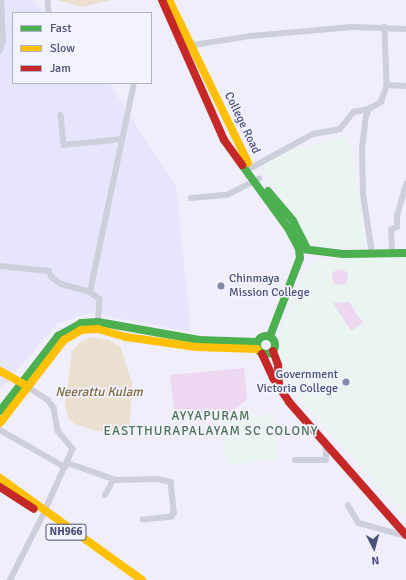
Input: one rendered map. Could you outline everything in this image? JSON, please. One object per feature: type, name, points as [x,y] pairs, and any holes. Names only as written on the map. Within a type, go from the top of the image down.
[{"type":"main road","name":"College Road","points":[[162,0],[224,140],[293,221],[303,249]]},
{"type":"main road","name":"College Road","points":[[169,0],[193,45],[241,153],[257,180]]},
{"type":"main road","points":[[279,388],[278,365],[273,351],[272,338],[303,249],[343,254],[406,253]]},
{"type":"main road","points":[[0,411],[68,337],[81,330],[98,326],[126,337],[196,347],[258,348],[273,351]]},
{"type":"main road","points":[[272,338],[262,336],[258,348],[279,388],[406,535]]},
{"type":"main road","points":[[0,371],[25,385]]},
{"type":"main road","points":[[0,423],[25,385]]},
{"type":"main road","name":"NH966","points":[[0,478],[131,580]]},
{"type":"main road","name":"NH966","points":[[0,487],[44,512],[142,580]]},
{"type":"street","points":[[0,51],[3,40],[2,0]]},
{"type":"street","points":[[48,0],[49,12]]},
{"type":"street","points":[[193,45],[258,35],[352,27],[385,27],[406,29]]},
{"type":"street","points":[[251,168],[313,134],[340,130],[354,112],[369,109],[381,102],[387,85],[385,27]]},
{"type":"street","points":[[90,292],[134,84]]},
{"type":"street","points":[[387,85],[406,86]]},
{"type":"street","points":[[369,109],[365,127],[362,158],[364,195],[372,254]]},
{"type":"street","points":[[61,115],[64,145],[122,139]]},
{"type":"street","points":[[191,198],[227,195],[257,180]]},
{"type":"street","points":[[392,254],[391,230],[397,227],[397,216],[406,184]]},
{"type":"street","points":[[0,266],[49,271],[52,277],[62,284],[90,292],[100,299],[98,326]]},
{"type":"street","points":[[10,580],[73,449],[58,431],[54,408],[48,400],[25,385]]},
{"type":"street","points":[[0,430],[66,465],[114,479],[157,480],[171,482],[174,513],[172,518],[143,520]]},
{"type":"street","points":[[295,460],[326,460],[326,443]]},
{"type":"street","points":[[105,495],[114,479]]},
{"type":"street","points":[[348,505],[359,522],[406,535]]},
{"type":"shaded area","points":[[0,0],[33,0],[45,12],[12,12],[12,84],[110,84],[176,186],[191,332],[90,313],[58,323],[0,390]]},
{"type":"shaded area","points":[[349,136],[367,247],[326,247],[308,244],[260,165],[283,153]]},
{"type":"shaded area","name":"Government Victoria College","points":[[406,256],[406,516],[294,392],[279,372],[273,357],[300,279],[317,259]]},
{"type":"shaded area","points":[[340,269],[347,274],[348,277],[343,284],[340,285],[333,280],[332,277],[337,270]]},
{"type":"shaded area","points":[[349,302],[363,323],[351,331],[333,303]]},
{"type":"shaded area","points":[[244,368],[247,399],[231,412],[175,417],[170,375]]},
{"type":"shaded area","points":[[273,414],[277,460],[226,464],[222,418]]},
{"type":"water","points":[[57,0],[111,0],[82,7]]},
{"type":"water","name":"Neerattu Kulam","points":[[91,337],[108,340],[120,346],[132,383],[130,424],[124,431],[116,434],[97,431],[75,424],[69,419],[65,406],[72,352],[79,343]]},
{"type":"traffic: fast","points":[[242,165],[288,228],[299,249],[300,258],[270,336]]},
{"type":"traffic: fast","points":[[268,191],[293,221],[307,249]]},
{"type":"traffic: fast","points":[[302,249],[343,254],[406,253]]},
{"type":"traffic: fast","points":[[0,411],[58,336],[81,323],[98,322],[199,340],[256,342]]},
{"type":"traffic: fast","points":[[262,336],[270,336],[275,341],[275,345],[273,352],[270,354],[262,354],[257,349],[257,341],[262,336]]},
{"type":"traffic: slow","points":[[169,0],[248,163]]},
{"type":"traffic: slow","points":[[0,423],[64,340],[81,330],[98,329],[126,337],[196,347],[257,349]]},
{"type":"traffic: slow","points":[[0,371],[27,386]]},
{"type":"traffic: slow","points":[[0,478],[142,580]]},
{"type":"traffic: jam","points":[[162,0],[224,140],[242,165]]},
{"type":"traffic: jam","points":[[273,351],[278,365],[279,387]]},
{"type":"traffic: jam","points":[[262,354],[273,378],[289,402],[406,535]]},
{"type":"traffic: jam","points":[[0,487],[34,509]]},
{"type":"place","name":"Chinmaya Mission College","points":[[221,286]]},
{"type":"place","name":"Government Victoria College","points":[[346,382]]},
{"type":"district","name":"AYYAPURAM EASTTHURAPALAYAM SC COLONY","points":[[211,424]]}]
